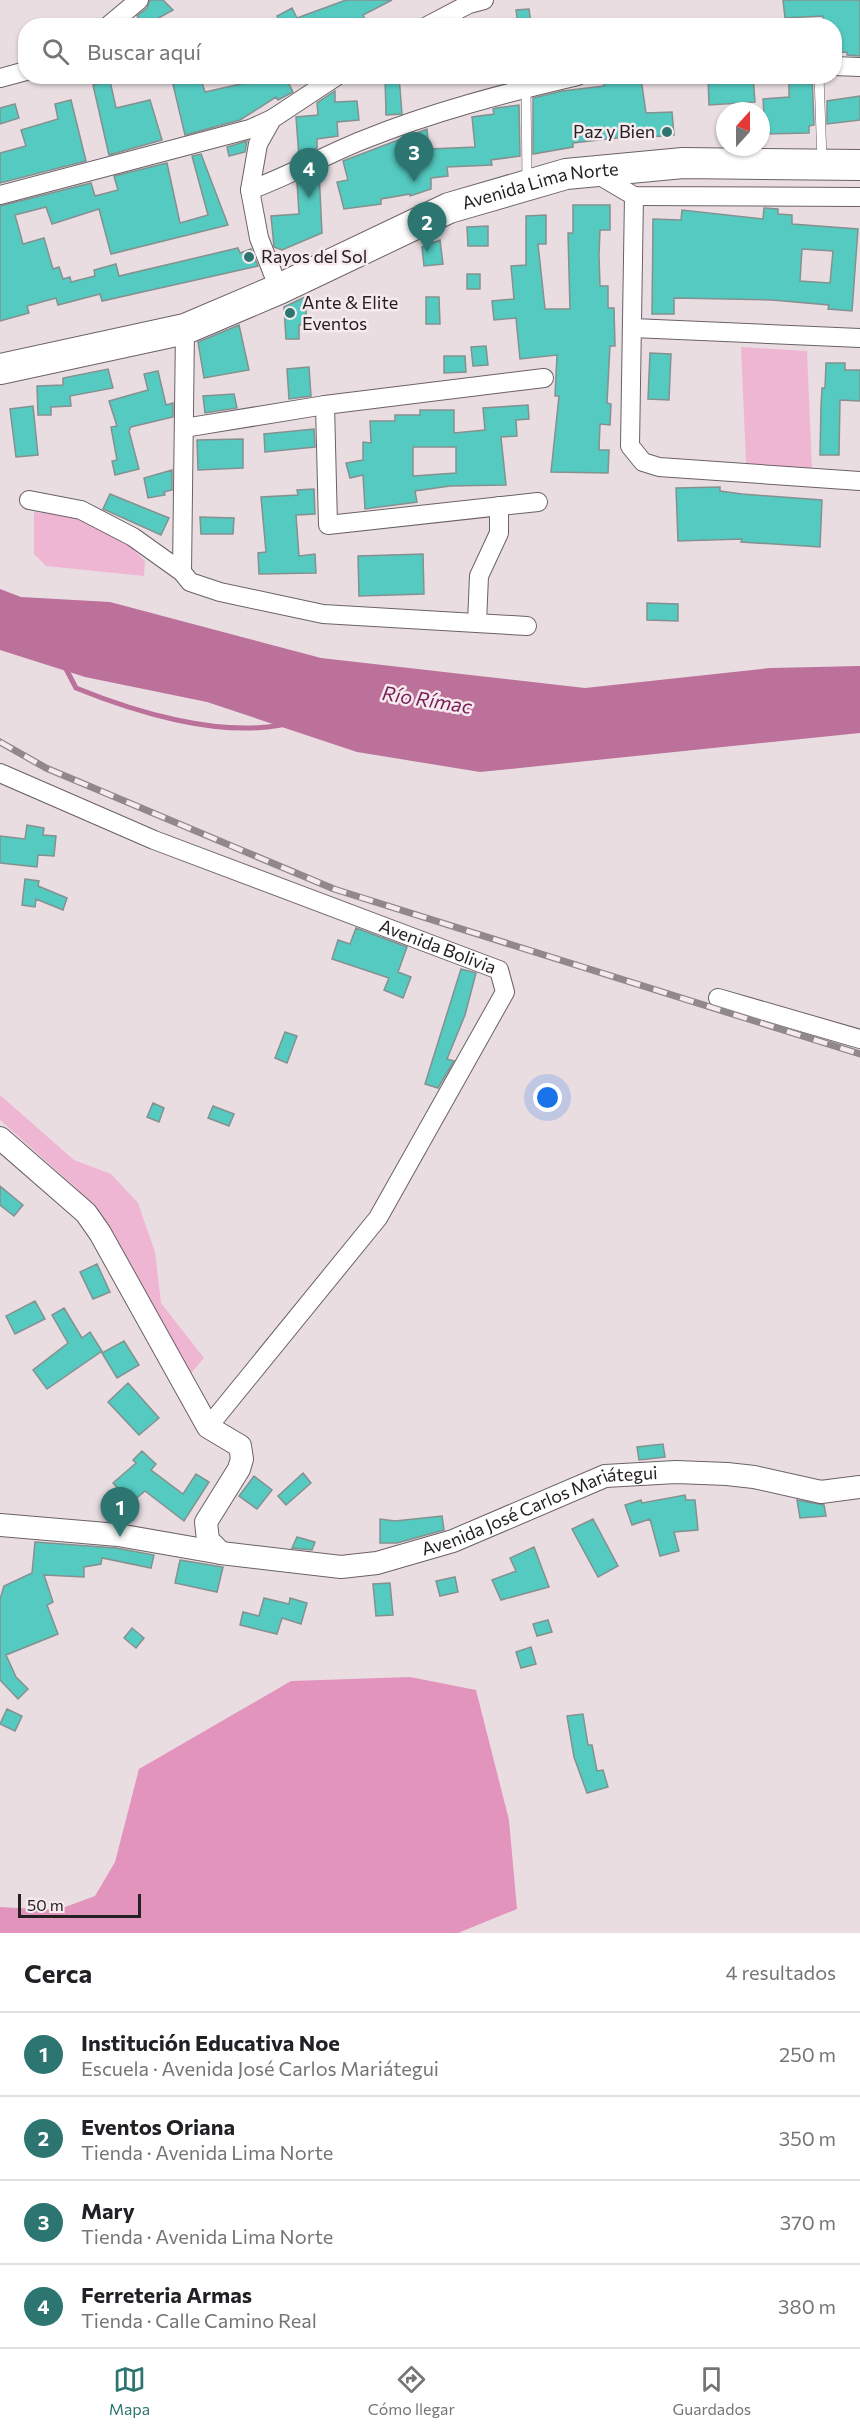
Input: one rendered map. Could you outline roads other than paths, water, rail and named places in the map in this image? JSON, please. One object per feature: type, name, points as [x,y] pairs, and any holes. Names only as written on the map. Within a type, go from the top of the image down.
[{"type":"highway","name":"Avenida Lima Norte","points":[[0,369],[185,329],[279,289],[449,208],[566,174],[683,163],[860,165]]},
{"type":"street","points":[[118,18],[139,0]]},
{"type":"street","points":[[442,18],[469,4],[484,0]]},
{"type":"street","points":[[842,66],[860,67]]},
{"type":"street","points":[[0,78],[18,73]]},
{"type":"street","points":[[0,195],[250,129],[272,119],[325,84]]},
{"type":"street","points":[[250,190],[285,177],[362,140],[427,117],[548,84]]},
{"type":"street","points":[[272,119],[258,144],[250,190],[259,238],[279,289]]},
{"type":"street","points":[[592,171],[634,196],[860,197]]},
{"type":"street","points":[[634,196],[630,446],[643,462],[659,467],[860,482]]},
{"type":"street","points":[[633,328],[860,338]]},
{"type":"street","points":[[182,572],[185,329]]},
{"type":"street","points":[[184,428],[325,405],[544,378]]},
{"type":"street","points":[[325,405],[328,525],[538,502]]},
{"type":"street","points":[[29,501],[81,510],[133,537],[182,572],[190,582],[220,592],[323,614],[527,626]]},
{"type":"street","points":[[477,623],[479,576],[499,533],[499,506]]},
{"type":"street","name":"Avenida Bolivia","points":[[0,772],[154,840],[499,970],[505,992],[378,1218],[208,1427]]},
{"type":"street","points":[[718,998],[860,1040]]},
{"type":"street","points":[[0,1137],[86,1213],[208,1427],[240,1446],[239,1469],[206,1522],[208,1540],[221,1553]]},
{"type":"street","name":"Avenida José Carlos Mariátegui","points":[[0,1525],[118,1535],[221,1553],[341,1567],[377,1563],[453,1541],[605,1476],[676,1472],[727,1474],[754,1477],[821,1492],[860,1487]]},
{"type":"lane","points":[[819,84],[822,166]]},
{"type":"lane","points":[[526,90],[527,185]]},
{"type":"water","name":"Río Rímac","points":[[0,589],[21,597],[110,602],[321,658],[585,688],[770,668],[860,666],[860,733],[480,772],[357,752],[207,702],[85,677],[0,650]]},
{"type":"waterway","points":[[64,665],[76,688],[124,706],[204,725],[230,728],[281,725]]},
{"type":"railway","points":[[0,742],[46,768],[334,889],[860,1054]]},
{"type":"place","name":"Paz y Bien","points":[[667,132]]},
{"type":"place","name":"Mary","points":[[414,182]]},
{"type":"place","name":"Ferreteria Armas","points":[[309,198]]},
{"type":"place","name":"Eventos Oriana","points":[[427,252]]},
{"type":"place","name":"Rayos del Sol","points":[[249,257]]},
{"type":"place","name":"Ante & Elite Eventos","points":[[290,313]]},
{"type":"place","name":"Institución Educativa Noe","points":[[120,1537]]}]
